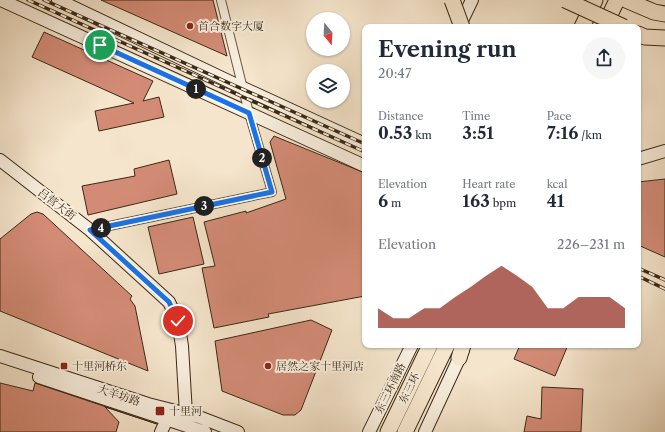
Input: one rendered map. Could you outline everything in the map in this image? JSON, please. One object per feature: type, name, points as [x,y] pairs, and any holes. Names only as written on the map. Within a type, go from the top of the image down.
[{"type":"highway","points":[[452,0],[461,24]]},
{"type":"highway","points":[[565,0],[617,24]]},
{"type":"highway","points":[[583,24],[595,0]]},
{"type":"highway","points":[[605,24],[617,0]]},
{"type":"highway","points":[[626,0],[640,7],[665,14]]},
{"type":"highway","points":[[642,35],[665,38]]},
{"type":"highway","name":"东三环","points":[[388,432],[429,348]]},
{"type":"highway","name":"东三环","points":[[405,432],[446,348]]},
{"type":"street","points":[[0,0],[362,165]]},
{"type":"street","points":[[58,0],[244,89],[362,143]]},
{"type":"street","points":[[90,230],[272,192],[249,113],[221,0]]},
{"type":"street","points":[[460,24],[472,0]]},
{"type":"street","points":[[641,158],[665,151]]},
{"type":"street","name":"吕营大街","points":[[0,160],[90,230],[169,302],[178,321],[182,346],[186,414]]},
{"type":"street","name":"东三环南路","points":[[369,432],[411,348]]},
{"type":"street","points":[[425,432],[462,349]]},
{"type":"street","name":"大羊坊路","points":[[0,356],[148,404],[186,414],[238,432]]},
{"type":"street","name":"大羊坊路","points":[[0,364],[205,432]]},
{"type":"street","points":[[161,432],[167,419]]},
{"type":"building","name":"首合数字大厦","points":[[101,0],[213,0],[227,56]]},
{"type":"building","points":[[44,32],[153,81],[143,101],[159,97],[164,117],[99,131],[95,111],[134,103],[32,57]]},
{"type":"building","points":[[274,136],[362,172],[362,297],[268,314],[269,317],[214,328],[202,268],[215,266],[204,222],[246,211],[246,213],[286,199],[270,142]]},
{"type":"building","points":[[169,160],[177,194],[88,215],[82,186],[135,176],[134,169]]},
{"type":"building","points":[[665,179],[665,257],[641,246],[641,182]]},
{"type":"building","points":[[37,212],[43,214],[132,296],[130,299],[135,306],[148,371],[0,311],[0,239],[31,214]]},
{"type":"building","points":[[193,217],[204,264],[159,274],[148,227]]},
{"type":"building","name":"居然之家十里河店","points":[[311,320],[332,330],[301,410],[295,415],[283,415],[222,391],[215,341]]},
{"type":"building","points":[[519,348],[567,348],[555,376],[514,359]]},
{"type":"building","points":[[0,383],[33,391],[35,383],[157,424],[105,407],[119,422],[116,432],[0,432]]},
{"type":"building","points":[[542,387],[583,389],[581,432],[524,432],[527,416],[541,419]]},
{"type":"railway","points":[[28,0],[362,151]]},
{"type":"railway","points":[[44,0],[362,143]]},
{"type":"railway","points":[[641,269],[665,280]]},
{"type":"railway","points":[[641,277],[665,289]]},
{"type":"place","name":"首合数字大厦","points":[[190,26]]},
{"type":"place","name":"十里河桥东","points":[[64,366]]},
{"type":"place","name":"居然之家十里河店","points":[[268,366]]},
{"type":"place","name":"十里河","points":[[160,411]]},
{"type":"route","points":[[100,45],[249,113],[272,192],[90,230],[169,302],[178,321]]}]
